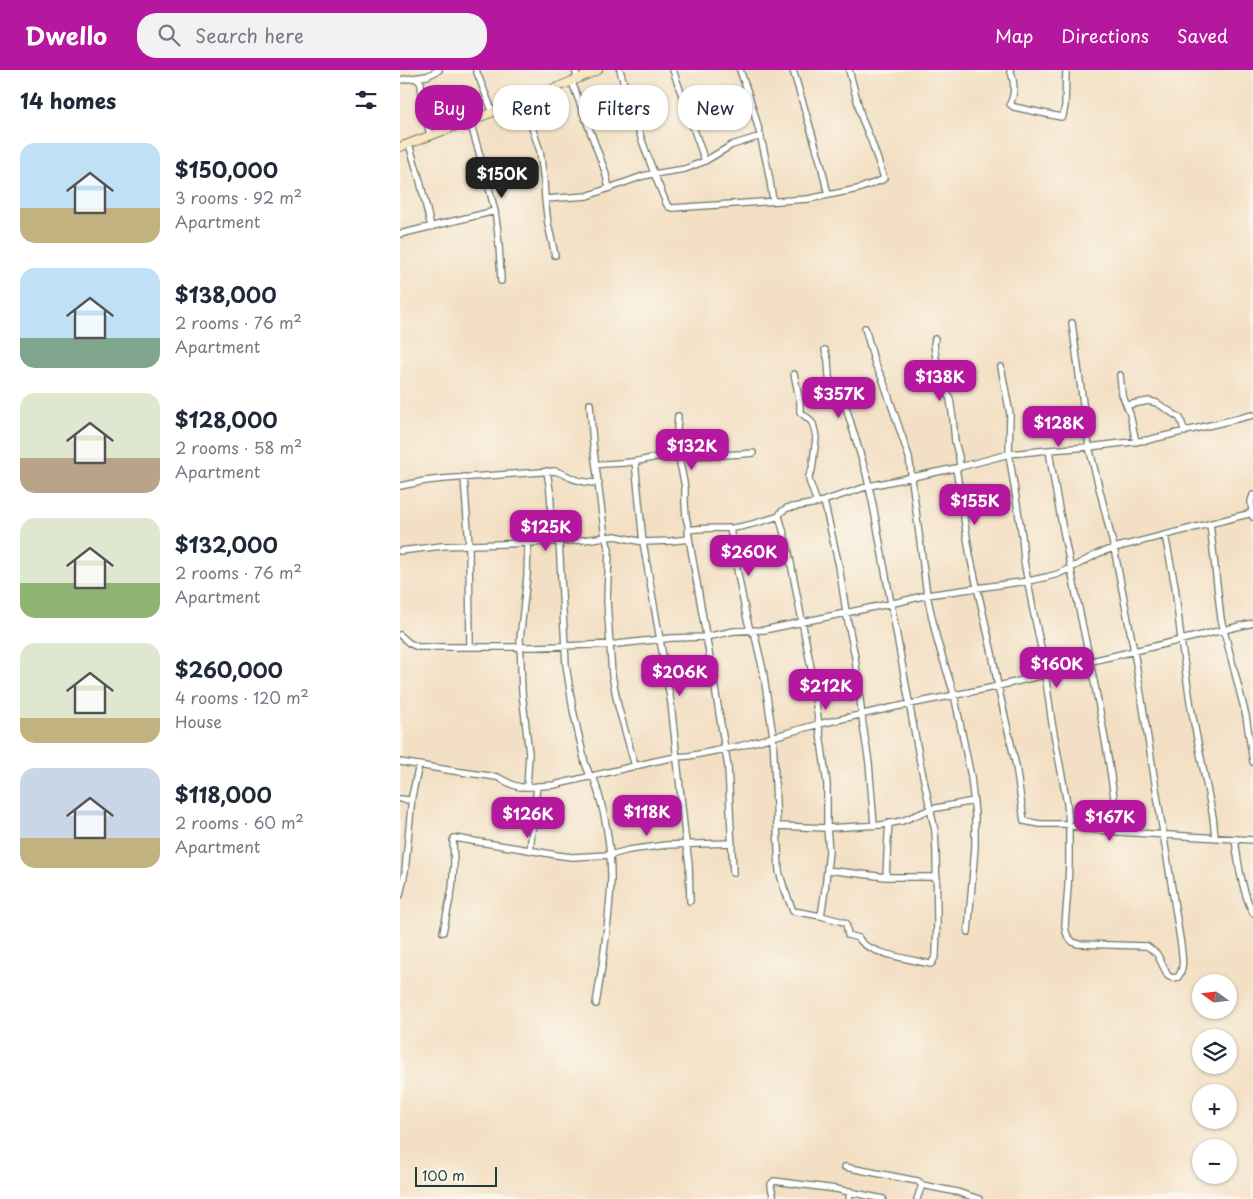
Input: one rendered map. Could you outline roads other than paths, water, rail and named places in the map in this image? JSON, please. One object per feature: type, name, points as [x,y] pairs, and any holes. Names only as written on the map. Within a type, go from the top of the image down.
[{"type":"street","points":[[400,80],[427,76],[439,70]]},
{"type":"street","points":[[476,70],[493,113],[483,117]]},
{"type":"street","points":[[575,70],[575,80],[609,188]]},
{"type":"street","points":[[563,85],[598,70]]},
{"type":"street","points":[[620,70],[653,174],[667,204],[672,208],[808,199],[858,189],[884,178],[862,119],[849,70]]},
{"type":"street","points":[[673,70],[705,161]]},
{"type":"street","points":[[740,70],[761,136],[773,202]]},
{"type":"street","points":[[794,70],[828,195]]},
{"type":"street","points":[[1010,70],[1014,86],[1010,104],[1014,107],[1061,117],[1063,116],[1065,106],[1066,70]]},
{"type":"street","points":[[427,76],[421,83],[430,136]]},
{"type":"street","points":[[415,78],[421,83]]},
{"type":"street","points":[[400,147],[447,130]]},
{"type":"street","points":[[472,130],[494,212],[501,281]]},
{"type":"street","points":[[533,130],[540,151],[548,224],[555,255]]},
{"type":"street","points":[[545,199],[587,196],[653,174],[678,171],[705,161],[732,145],[761,136]]},
{"type":"street","points":[[409,144],[431,226]]},
{"type":"street","points":[[400,234],[494,212]]},
{"type":"street","points":[[1001,367],[1010,414],[1010,454],[1028,581],[1066,796],[1069,824],[1066,932],[1072,942],[1082,944],[1146,946],[1157,954],[1168,976],[1178,977],[1183,966],[1181,945],[1134,651],[1114,548],[1089,448],[1072,323]]},
{"type":"street","points":[[865,328],[875,364],[883,380],[909,457],[927,594],[954,694],[971,777],[974,801],[975,847],[968,932]]},
{"type":"street","points":[[935,339],[938,372],[950,398],[955,442],[959,457],[958,468],[965,531],[1016,766],[1024,821],[1040,824],[1069,824],[1081,828],[1118,832],[1253,840]]},
{"type":"street","points":[[730,528],[750,630],[755,636],[763,670],[773,736],[779,871],[793,911],[844,922],[847,925],[848,935],[859,938],[861,944],[869,948],[894,956],[932,964],[936,955],[937,877],[936,838],[931,809],[920,762],[869,486],[845,404],[829,377],[828,360],[825,350]]},
{"type":"street","points":[[794,374],[800,402],[800,412],[813,424],[816,432],[812,470],[809,480],[817,503]]},
{"type":"street","points":[[1120,375],[1122,394],[1127,405],[1136,442]]},
{"type":"street","points":[[1127,405],[1149,401],[1157,403],[1177,415],[1185,432]]},
{"type":"street","points":[[590,404],[605,537],[609,549],[607,601],[612,675],[618,706],[635,766]]},
{"type":"street","points":[[821,916],[829,850],[827,784],[811,668],[780,516],[781,512],[787,508],[817,503],[869,486],[958,468],[1010,454],[1089,448],[1136,442],[1253,415]]},
{"type":"street","points":[[678,416],[676,444],[685,486],[684,495],[688,532],[729,781],[733,873]]},
{"type":"street","points":[[1049,450],[1070,568],[1110,766],[1118,832]]},
{"type":"street","points":[[596,465],[625,463],[646,458],[668,456],[753,453]]},
{"type":"street","points":[[635,461],[643,542],[671,703],[689,864],[690,901]]},
{"type":"street","points":[[400,486],[464,477],[547,471],[560,472],[576,480],[599,483]]},
{"type":"street","points":[[547,471],[551,505],[549,531],[552,539],[556,541],[564,646],[572,703],[582,750],[599,796],[610,855],[610,901],[596,1004]]},
{"type":"street","points":[[464,477],[469,545],[470,647]]},
{"type":"street","points":[[400,635],[409,643],[418,646],[520,648],[706,637],[734,631],[764,630],[927,594],[1028,581],[1058,574],[1099,553],[1114,548],[1252,515],[1251,500],[1253,495]]},
{"type":"street","points":[[824,501],[839,566],[855,657],[869,764],[874,824]]},
{"type":"street","points":[[689,530],[730,528],[780,516]]},
{"type":"street","points":[[1210,524],[1218,598],[1224,630],[1246,716],[1253,762]]},
{"type":"street","points":[[527,788],[529,754],[522,692],[520,639],[531,543],[549,531]]},
{"type":"street","points":[[400,551],[442,546],[531,543],[615,536],[643,542],[689,539]]},
{"type":"street","points":[[1164,536],[1175,586],[1181,640],[1195,729],[1215,838]]},
{"type":"street","points":[[400,762],[497,777],[513,785],[527,788],[571,782],[676,757],[740,746],[861,714],[998,686],[1058,669],[1253,623]]},
{"type":"street","points":[[400,895],[411,800],[419,765]]},
{"type":"street","points":[[530,850],[537,786]]},
{"type":"street","points":[[400,799],[411,800]]},
{"type":"street","points":[[776,826],[827,828],[889,824],[902,821],[931,809],[974,801]]},
{"type":"street","points":[[886,877],[889,824]]},
{"type":"street","points":[[443,932],[452,889],[455,838],[572,857],[610,855],[643,848],[687,844],[732,843]]},
{"type":"street","points":[[1235,839],[1239,868],[1253,913]]},
{"type":"street","points":[[828,870],[886,877],[937,877]]},
{"type":"street","points":[[845,1167],[918,1181],[922,1184],[979,1199]]},
{"type":"street","points":[[774,1199],[771,1188],[771,1184],[774,1181],[850,1191],[883,1199]]},
{"type":"street","points":[[916,1199],[922,1184]]},
{"type":"street","points":[[849,1199],[850,1191]]}]
